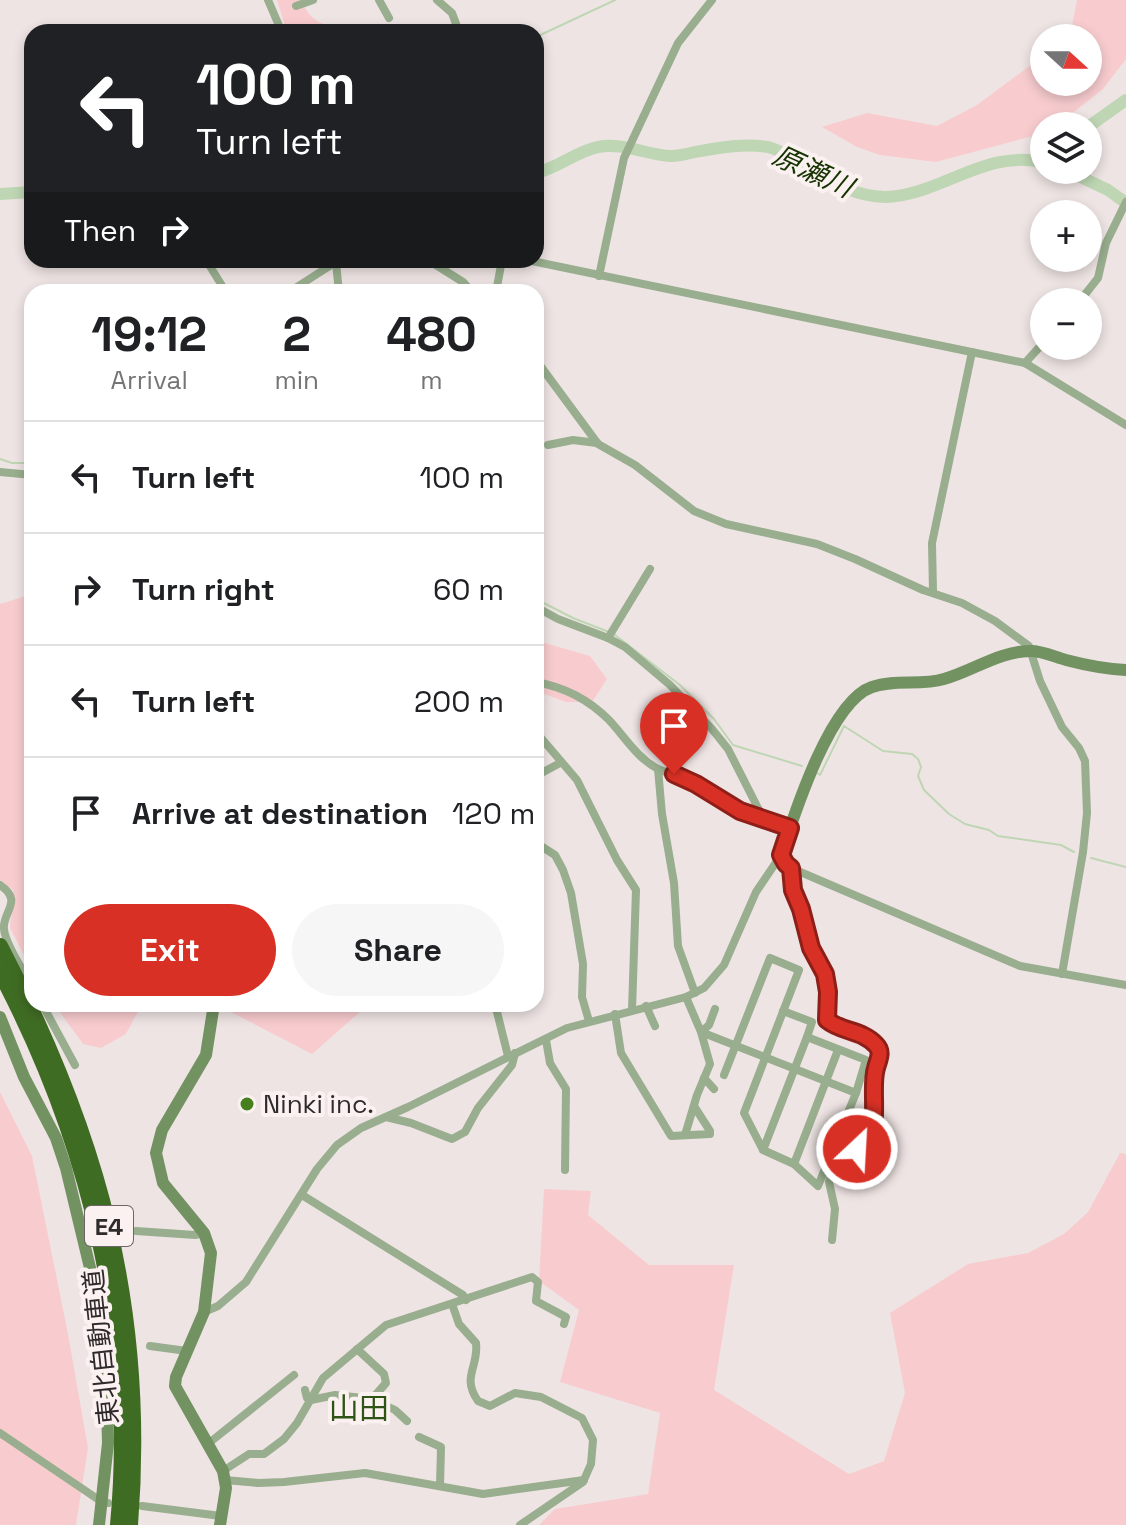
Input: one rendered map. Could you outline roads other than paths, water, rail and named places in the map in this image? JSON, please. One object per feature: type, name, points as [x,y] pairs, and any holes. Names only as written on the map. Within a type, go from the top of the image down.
[{"type":"highway","name":"東北自動車道","points":[[0,946],[24,995]]},
{"type":"highway","name":"東北自動車道","points":[[0,972],[62,1115],[82,1171],[103,1252],[112,1297],[122,1393],[124,1439],[118,1525]]},
{"type":"highway","name":"東北自動車道","points":[[32,1012],[65,1087],[94,1169],[115,1251],[127,1322],[134,1393],[135,1441],[130,1525]]},
{"type":"street","points":[[268,0],[278,24]]},
{"type":"street","points":[[295,4],[313,0]]},
{"type":"street","points":[[379,0],[389,18]]},
{"type":"street","points":[[437,0],[450,4],[457,24]]},
{"type":"street","points":[[599,276],[624,158],[678,43],[712,0]]},
{"type":"street","points":[[1090,288],[1098,278],[1106,243],[1126,202]]},
{"type":"street","points":[[544,264],[1025,363],[1126,425]]},
{"type":"street","points":[[302,284],[327,268]]},
{"type":"street","points":[[441,268],[465,284]]},
{"type":"street","points":[[933,592],[932,543],[972,352]]},
{"type":"street","points":[[1025,363],[1030,357]]},
{"type":"street","points":[[544,371],[597,443]]},
{"type":"street","points":[[548,445],[573,440],[597,443],[635,465],[705,517],[817,544],[962,603],[1024,641],[1032,650],[1040,681],[1062,727],[1085,761],[1087,813],[1083,852],[1062,974]]},
{"type":"street","points":[[0,472],[24,474]]},
{"type":"street","points":[[610,634],[650,569]]},
{"type":"street","points":[[544,611],[558,619],[610,634],[648,664],[712,729],[738,767],[751,799],[763,818]]},
{"type":"street","points":[[204,1312],[218,1306],[246,1282],[337,1145],[361,1128],[589,1021],[690,995],[704,988],[724,965],[756,892],[781,855],[816,761],[844,710],[862,691],[877,685],[929,683],[954,676],[1002,655],[1032,650],[1066,660],[1126,670]]},
{"type":"street","points":[[544,685],[581,698],[608,719],[647,763],[696,784],[740,811],[790,828]]},
{"type":"street","points":[[544,742],[577,780],[617,860],[636,890],[632,1010]]},
{"type":"street","points":[[544,772],[560,763]]},
{"type":"street","points":[[658,769],[674,883],[678,946],[710,1064],[685,1135]]},
{"type":"street","points":[[544,848],[555,855],[571,893],[583,964],[582,997],[589,1021]]},
{"type":"street","points":[[781,855],[791,868],[1020,966],[1126,985]]},
{"type":"street","points":[[791,868],[793,890],[811,948],[825,974],[827,1020],[856,1031],[878,1046],[880,1051],[875,1071],[875,1103],[870,1134],[867,1141],[832,1172],[829,1182],[835,1209],[832,1240]]},
{"type":"street","points":[[0,885],[7,890],[11,899],[4,932],[24,971]]},
{"type":"street","points":[[724,1075],[770,958],[799,970],[744,1113],[763,1150],[794,1164],[818,1186],[856,1093],[866,1060],[807,1037]]},
{"type":"street","points":[[646,1006],[655,1026]]},
{"type":"street","points":[[701,1032],[709,1025],[715,1009]]},
{"type":"street","points":[[763,1150],[812,1022],[783,1011]]},
{"type":"street","points":[[46,1012],[75,1065]]},
{"type":"street","points":[[142,1506],[220,1521],[224,1475],[175,1386],[204,1312],[211,1253],[204,1233],[163,1183],[156,1153],[162,1130],[206,1055],[213,1012]]},
{"type":"street","points":[[386,1117],[452,1139],[465,1132],[478,1108],[512,1065],[512,1055],[498,1012]]},
{"type":"street","points":[[615,1014],[621,1053],[671,1136],[710,1134],[694,1106]]},
{"type":"street","points":[[0,1017],[24,1077],[56,1138],[98,1301],[104,1343],[108,1443],[105,1502],[99,1525]]},
{"type":"street","points":[[701,1032],[856,1093]]},
{"type":"street","points":[[546,1040],[550,1063],[566,1089],[565,1170]]},
{"type":"street","points":[[794,1164],[838,1050]]},
{"type":"street","points":[[704,1078],[714,1089]]},
{"type":"street","points":[[849,1110],[857,1149]]},
{"type":"street","points":[[302,1195],[463,1295],[466,1300]]},
{"type":"street","points":[[136,1231],[204,1233]]},
{"type":"street","points":[[224,1475],[249,1454],[264,1454],[284,1439],[323,1378],[386,1325],[532,1277],[538,1282],[536,1301],[566,1317],[564,1324]]},
{"type":"street","points":[[452,1304],[459,1324],[476,1343],[469,1381],[478,1401],[490,1406],[522,1392],[541,1397],[577,1413],[586,1422],[593,1440],[591,1464],[584,1480],[520,1525]]},
{"type":"street","points":[[150,1346],[187,1351]]},
{"type":"street","points":[[357,1349],[387,1379],[385,1387],[372,1399]]},
{"type":"street","points":[[209,1443],[294,1375]]},
{"type":"street","points":[[311,1400],[348,1389]]},
{"type":"street","points":[[305,1390],[307,1398],[311,1400]]},
{"type":"street","points":[[335,1395],[372,1399],[395,1410],[407,1421]]},
{"type":"street","points":[[0,1433],[105,1502]]},
{"type":"street","points":[[419,1437],[441,1447],[440,1486]]},
{"type":"street","points":[[224,1475],[258,1483],[365,1473],[490,1494],[584,1480]]},
{"type":"waterway","points":[[544,33],[615,0]]},
{"type":"waterway","points":[[1102,117],[1126,100]]},
{"type":"waterway","name":"原瀬川","points":[[544,170],[598,147],[616,146],[671,156],[731,146],[759,146],[781,152],[851,190],[885,197],[925,189],[1003,161],[1030,161]]},
{"type":"waterway","name":"原瀬川","points":[[1095,184],[1126,203]]},
{"type":"waterway","name":"原瀬川","points":[[0,194],[24,192]]},
{"type":"waterway","points":[[0,459],[24,463]]},
{"type":"waterway","points":[[544,603],[609,632]]},
{"type":"waterway","points":[[615,635],[680,685],[714,719],[733,745],[802,766]]},
{"type":"waterway","points":[[817,773],[820,775],[844,726],[883,751],[912,754],[921,767],[918,776],[924,790],[949,814],[965,824],[989,830],[998,836],[1061,845],[1074,852]]},
{"type":"waterway","points":[[1091,858],[1126,867]]},
{"type":"place","name":"Ninki inc.","points":[[247,1104]]},
{"type":"district","name":"山田","points":[[359,1408]]}]
